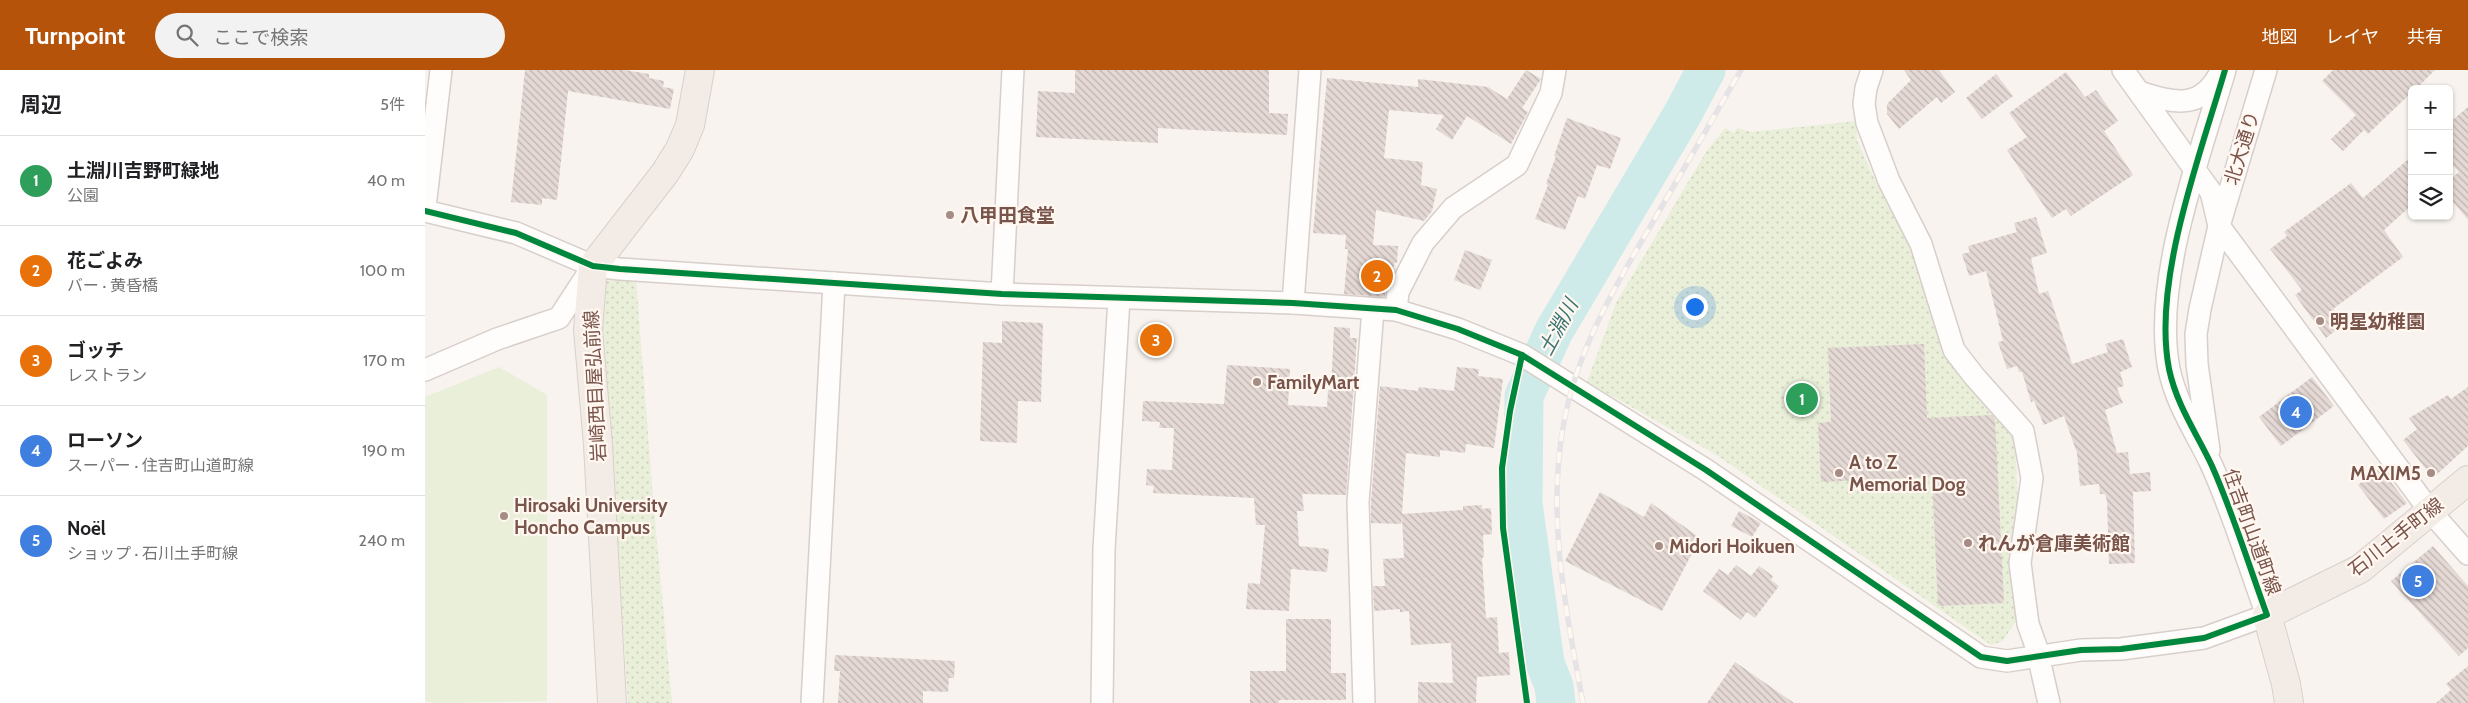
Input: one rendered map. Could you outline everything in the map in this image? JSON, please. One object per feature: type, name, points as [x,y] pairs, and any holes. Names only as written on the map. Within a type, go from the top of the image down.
[{"type":"main road","points":[[593,266],[665,173],[680,149],[690,125],[700,70]]},
{"type":"main road","name":"岩崎西目屋弘前線","points":[[593,266],[588,330],[599,445],[612,703]]},
{"type":"main road","name":"石川土手町線","points":[[2267,615],[2360,569],[2468,480]]},
{"type":"main road","points":[[2267,615],[2286,684],[2289,703]]},
{"type":"street","points":[[425,207],[441,70]]},
{"type":"street","points":[[1002,294],[1013,70]]},
{"type":"street","points":[[1293,302],[1310,70]]},
{"type":"street","points":[[1397,310],[1397,292],[1423,244],[1435,229],[1453,208],[1517,165],[1551,92],[1555,70]]},
{"type":"street","points":[[1872,70],[1866,88],[1864,104],[1867,123],[1889,181],[1921,244],[1954,350],[1974,376],[2023,431],[2032,478],[2020,564],[2028,624],[2039,656],[2049,703]]},
{"type":"street","points":[[2123,70],[2195,173],[2211,192],[2219,226],[2431,511],[2468,554]]},
{"type":"street","points":[[2139,92],[2165,101],[2187,102],[2206,91],[2218,78],[2222,70]]},
{"type":"street","name":"北大通り","points":[[2195,173],[2225,70]]},
{"type":"street","name":"北大通り","points":[[2219,226],[2265,70]]},
{"type":"street","name":"住吉町山道町線","points":[[2195,173],[2176,246],[2166,304],[2166,337],[2169,369],[2180,408],[2212,466],[2267,615]]},
{"type":"street","points":[[425,211],[516,233],[593,266],[1002,294],[1293,302],[1397,310],[1458,329],[1522,355],[1560,381],[1706,470],[1981,657],[2007,661],[2081,650],[2121,649],[2204,638],[2267,615]]},
{"type":"street","name":"住吉町山道町線","points":[[2212,466],[2197,364],[2197,334],[2219,226]]},
{"type":"street","points":[[425,370],[497,339],[559,318],[593,266]]},
{"type":"street","points":[[812,703],[834,283]]},
{"type":"street","points":[[1102,703],[1104,549],[1119,298]]},
{"type":"street","points":[[1364,703],[1358,502],[1373,309]]},
{"type":"green space","points":[[1856,121],[1857,140],[1870,170],[2015,442],[2019,526],[2017,619],[2003,641],[1991,645],[1715,454],[1587,382],[1616,303],[1706,152],[1725,128],[1734,133],[1737,128],[1752,132]]},
{"type":"green space","points":[[636,280],[653,499],[672,703],[628,703],[601,304],[605,281]]},
{"type":"green space","points":[[499,367],[547,395],[547,701],[435,703],[425,701],[425,397]]},
{"type":"building","points":[[525,70],[625,70],[649,74],[649,78],[664,81],[663,87],[674,89],[670,109],[568,91],[557,200],[542,198],[542,205],[511,202]]},
{"type":"building","points":[[1075,70],[1269,70],[1269,113],[1288,114],[1287,135],[1158,128],[1158,143],[1036,137],[1038,91],[1075,93]]},
{"type":"building","points":[[1526,70],[1541,79],[1522,108],[1528,112],[1511,144],[1467,116],[1452,140],[1436,129],[1444,115],[1389,110],[1384,158],[1423,162],[1421,185],[1437,189],[1432,211],[1424,221],[1376,210],[1373,245],[1398,246],[1397,263],[1394,263],[1393,274],[1386,287],[1385,297],[1344,294],[1348,249],[1345,249],[1346,235],[1313,233],[1327,78],[1418,87],[1418,79],[1488,87],[1507,99]]},
{"type":"building","points":[[1904,70],[1939,70],[1955,92],[1941,103],[1937,97],[1899,129],[1887,114],[1887,104],[1911,80]]},
{"type":"building","points":[[2333,70],[2435,70],[2420,85],[2408,85],[2408,96],[2368,134],[2364,130],[2343,151],[2331,139],[2356,115],[2322,81]]},
{"type":"building","points":[[2066,72],[2085,97],[2096,90],[2118,121],[2104,131],[2133,175],[2071,216],[2066,209],[2052,218],[2007,150],[2027,137],[2009,113]]},
{"type":"building","points":[[1996,74],[2013,96],[1982,119],[1966,98]]},
{"type":"building","points":[[2468,107],[2468,220],[2453,202],[2453,177],[2459,172],[2453,165],[2453,120]]},
{"type":"building","points":[[1567,118],[1621,138],[1610,169],[1597,165],[1585,199],[1578,196],[1565,230],[1535,219],[1548,185],[1546,184]]},
{"type":"building","points":[[2408,159],[2408,209],[2384,230],[2403,257],[2333,309],[2344,324],[2326,338],[2295,295],[2302,290],[2270,249],[2287,236],[2284,232],[2351,183],[2363,198]]},
{"type":"building","points":[[2036,217],[2047,253],[2031,258],[2039,294],[2048,291],[2072,364],[2108,352],[2105,344],[2123,339],[2132,367],[2120,372],[2124,386],[2117,388],[2123,403],[2105,410],[2117,453],[2128,452],[2130,474],[2150,472],[2151,491],[2133,492],[2135,563],[2109,564],[2107,501],[2105,494],[2100,494],[2099,484],[2080,486],[2077,453],[2064,416],[2044,425],[2034,401],[2031,402],[2022,372],[2019,372],[2017,366],[2007,369],[1998,342],[2003,341],[1986,271],[1969,276],[1962,254],[1970,252],[1968,246],[2017,232],[2014,223]]},
{"type":"building","points":[[1465,250],[1492,260],[1480,290],[1454,280]]},
{"type":"building","points":[[1002,321],[1043,323],[1041,402],[1018,401],[1017,443],[980,441],[983,342],[1002,343]]},
{"type":"building","points":[[1334,327],[1350,328],[1350,338],[1357,338],[1346,495],[1302,494],[1304,511],[1297,511],[1299,546],[1329,549],[1327,572],[1291,569],[1289,611],[1246,609],[1248,583],[1260,584],[1265,525],[1256,525],[1254,498],[1153,493],[1154,486],[1146,485],[1147,469],[1172,470],[1174,428],[1159,428],[1160,422],[1142,421],[1143,401],[1224,404],[1227,365],[1290,369],[1288,405],[1327,407],[1328,390],[1331,390]]},
{"type":"building","name":"れんが倉庫美術館","points":[[1924,344],[1927,418],[1992,415],[1995,419],[2004,603],[1938,606],[1932,477],[1821,482],[1818,423],[1831,422],[1828,348]]},
{"type":"building","points":[[1457,367],[1479,369],[1478,376],[1503,379],[1494,448],[1466,444],[1465,453],[1440,450],[1440,457],[1406,453],[1402,514],[1463,510],[1463,506],[1482,505],[1482,509],[1491,508],[1492,534],[1483,535],[1484,557],[1482,558],[1486,618],[1497,617],[1499,653],[1509,652],[1510,675],[1477,677],[1476,703],[1418,703],[1418,682],[1453,683],[1451,643],[1411,645],[1409,611],[1400,612],[1400,609],[1374,611],[1373,586],[1385,586],[1383,559],[1404,558],[1402,517],[1401,524],[1371,523],[1380,386],[1418,391],[1419,387],[1454,391]]},
{"type":"building","points":[[2312,377],[2334,406],[2281,446],[2259,417]]},
{"type":"building","points":[[2468,387],[2468,446],[2433,478],[2403,440],[2417,429],[2409,418],[2448,395],[2451,399]]},
{"type":"building","points":[[2380,468],[2407,503],[2384,519],[2358,485]]},
{"type":"building","points":[[1600,492],[1644,517],[1651,503],[1700,538],[1662,611],[1565,561]]},
{"type":"building","points":[[1739,511],[1761,523],[1752,537],[1731,526]]},
{"type":"building","points":[[2433,546],[2468,586],[2468,648],[2459,656],[2391,581]]},
{"type":"building","points":[[1736,565],[1751,576],[1759,566],[1773,576],[1771,580],[1779,586],[1755,618],[1747,612],[1741,620],[1703,591],[1719,569],[1728,575]]},
{"type":"building","points":[[1286,619],[1331,619],[1331,673],[1346,673],[1346,700],[1279,700],[1279,703],[1250,703],[1250,671],[1286,671]]},
{"type":"building","points":[[835,655],[955,661],[954,678],[949,678],[948,692],[923,691],[923,703],[838,703],[840,671],[834,671]]},
{"type":"building","points":[[1735,662],[1794,703],[1707,703]]},
{"type":"building","points":[[2468,666],[2468,703],[2436,703],[2451,690],[2446,684]]},
{"type":"waterway","name":"土淵川","points":[[1556,703],[1554,686],[1545,663],[1523,503],[1524,396],[1554,331],[1682,115],[1706,70]]},
{"type":"railway","points":[[1583,703],[1570,634],[1560,563],[1558,528],[1557,492],[1559,457],[1570,395],[1588,343],[1613,292],[1741,70]]},
{"type":"cycle path","points":[[425,211],[516,233],[593,266],[620,269],[1002,294],[1293,303],[1396,310],[1458,329],[1522,355],[1706,470],[1981,657],[2007,661],[2081,650],[2121,649],[2204,638],[2267,615],[2220,484],[2187,419],[2172,382],[2165,334],[2167,297],[2181,219],[2225,70]]},
{"type":"cycle path","points":[[1522,355],[1510,411],[1502,468],[1503,528],[1527,703]]},
{"type":"place","name":"八甲田食堂","points":[[950,215]]},
{"type":"place","name":"花ごよみ","points":[[1377,276]]},
{"type":"place","name":"明星幼稚園","points":[[2320,321]]},
{"type":"place","name":"ゴッチ","points":[[1156,340]]},
{"type":"place","name":"FamilyMart","points":[[1257,382]]},
{"type":"place","name":"土淵川吉野町緑地","points":[[1802,399]]},
{"type":"place","name":"ローソン","points":[[2296,412]]},
{"type":"place","name":"A to Z Memorial Dog","points":[[1839,473]]},
{"type":"place","name":"MAXIM5","points":[[2431,473]]},
{"type":"place","name":"Hirosaki University Honcho Campus","points":[[504,516]]},
{"type":"place","name":"れんが倉庫美術館","points":[[1968,543]]},
{"type":"place","name":"Midori Hoikuen","points":[[1659,546]]},
{"type":"place","name":"Noël","points":[[2418,581]]}]
